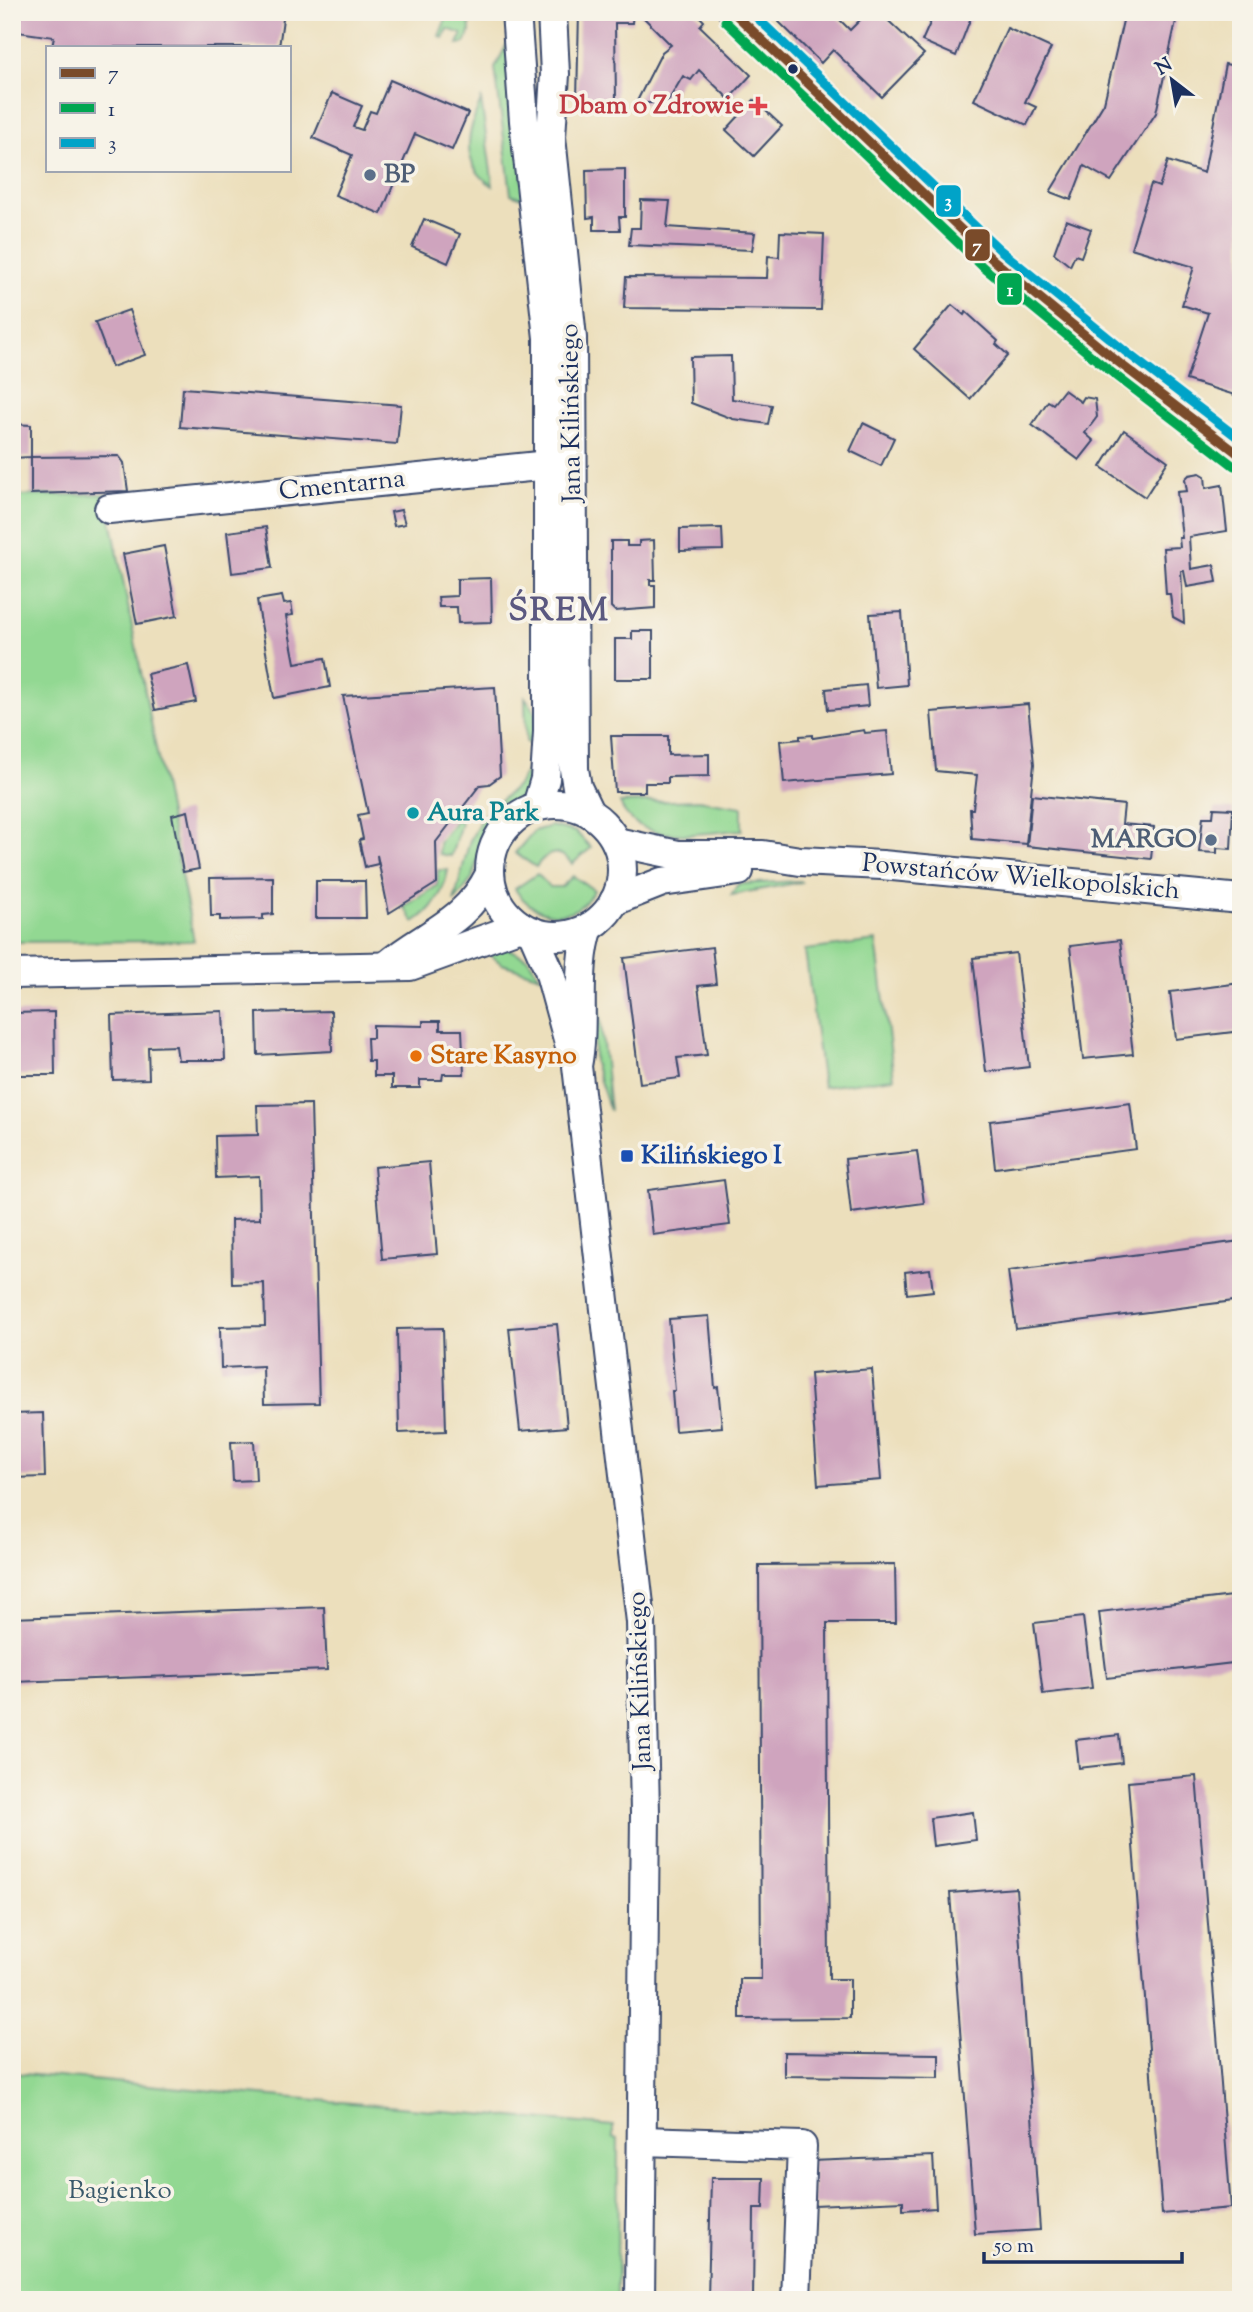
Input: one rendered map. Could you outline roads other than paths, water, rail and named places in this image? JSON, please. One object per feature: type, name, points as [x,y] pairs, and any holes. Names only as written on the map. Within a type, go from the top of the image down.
[{"type":"street","name":"Jana Kilińskiego","points":[[516,12],[524,121],[562,470],[574,769],[577,787],[589,812]]},
{"type":"street","name":"Jana Kilińskiego","points":[[537,806],[545,779],[571,325],[550,130],[555,74],[552,12]]},
{"type":"street","points":[[733,12],[991,258],[1128,370],[1241,456]]},
{"type":"street","name":"Cmentarna","points":[[109,509],[562,470]]},
{"type":"street","points":[[564,804],[589,812],[600,820],[616,842],[622,872],[614,901],[589,926],[561,935],[527,928],[498,904],[490,874],[492,852],[502,832],[517,816],[537,806],[564,804]]},
{"type":"street","name":"Powstańców Wielkopolskich","points":[[616,842],[660,853],[762,855],[800,861],[882,865],[1241,899]]},
{"type":"street","name":"Powstańców Wielkopolskich","points":[[614,901],[662,881],[766,869],[800,861]]},
{"type":"street","points":[[387,965],[464,912],[477,897],[490,874]]},
{"type":"street","name":"Jana Kilińskiego","points":[[589,926],[581,965],[582,1035],[577,1066],[641,1622],[645,1813],[640,2300]]},
{"type":"street","name":"Jana Kilińskiego","points":[[527,928],[549,970],[569,1048],[577,1066]]},
{"type":"street","points":[[12,974],[337,970],[419,964],[527,928]]},
{"type":"street","points":[[642,2141],[802,2147],[796,2300]]},
{"type":"place","name":"Dbam o Zdrowie","points":[[758,106]]},
{"type":"place","name":"BP","points":[[370,175]]},
{"type":"place","name":"Aura Park","points":[[413,813]]},
{"type":"place","name":"MARGO","points":[[1211,840]]},
{"type":"place","name":"Stare Kasyno","points":[[416,1056]]},
{"type":"place","name":"Kilińskiego I","points":[[627,1156]]},
{"type":"district","name":"ŚREM","points":[[559,612]]},
{"type":"park label","name":"Bagienko","points":[[120,2191]]}]
